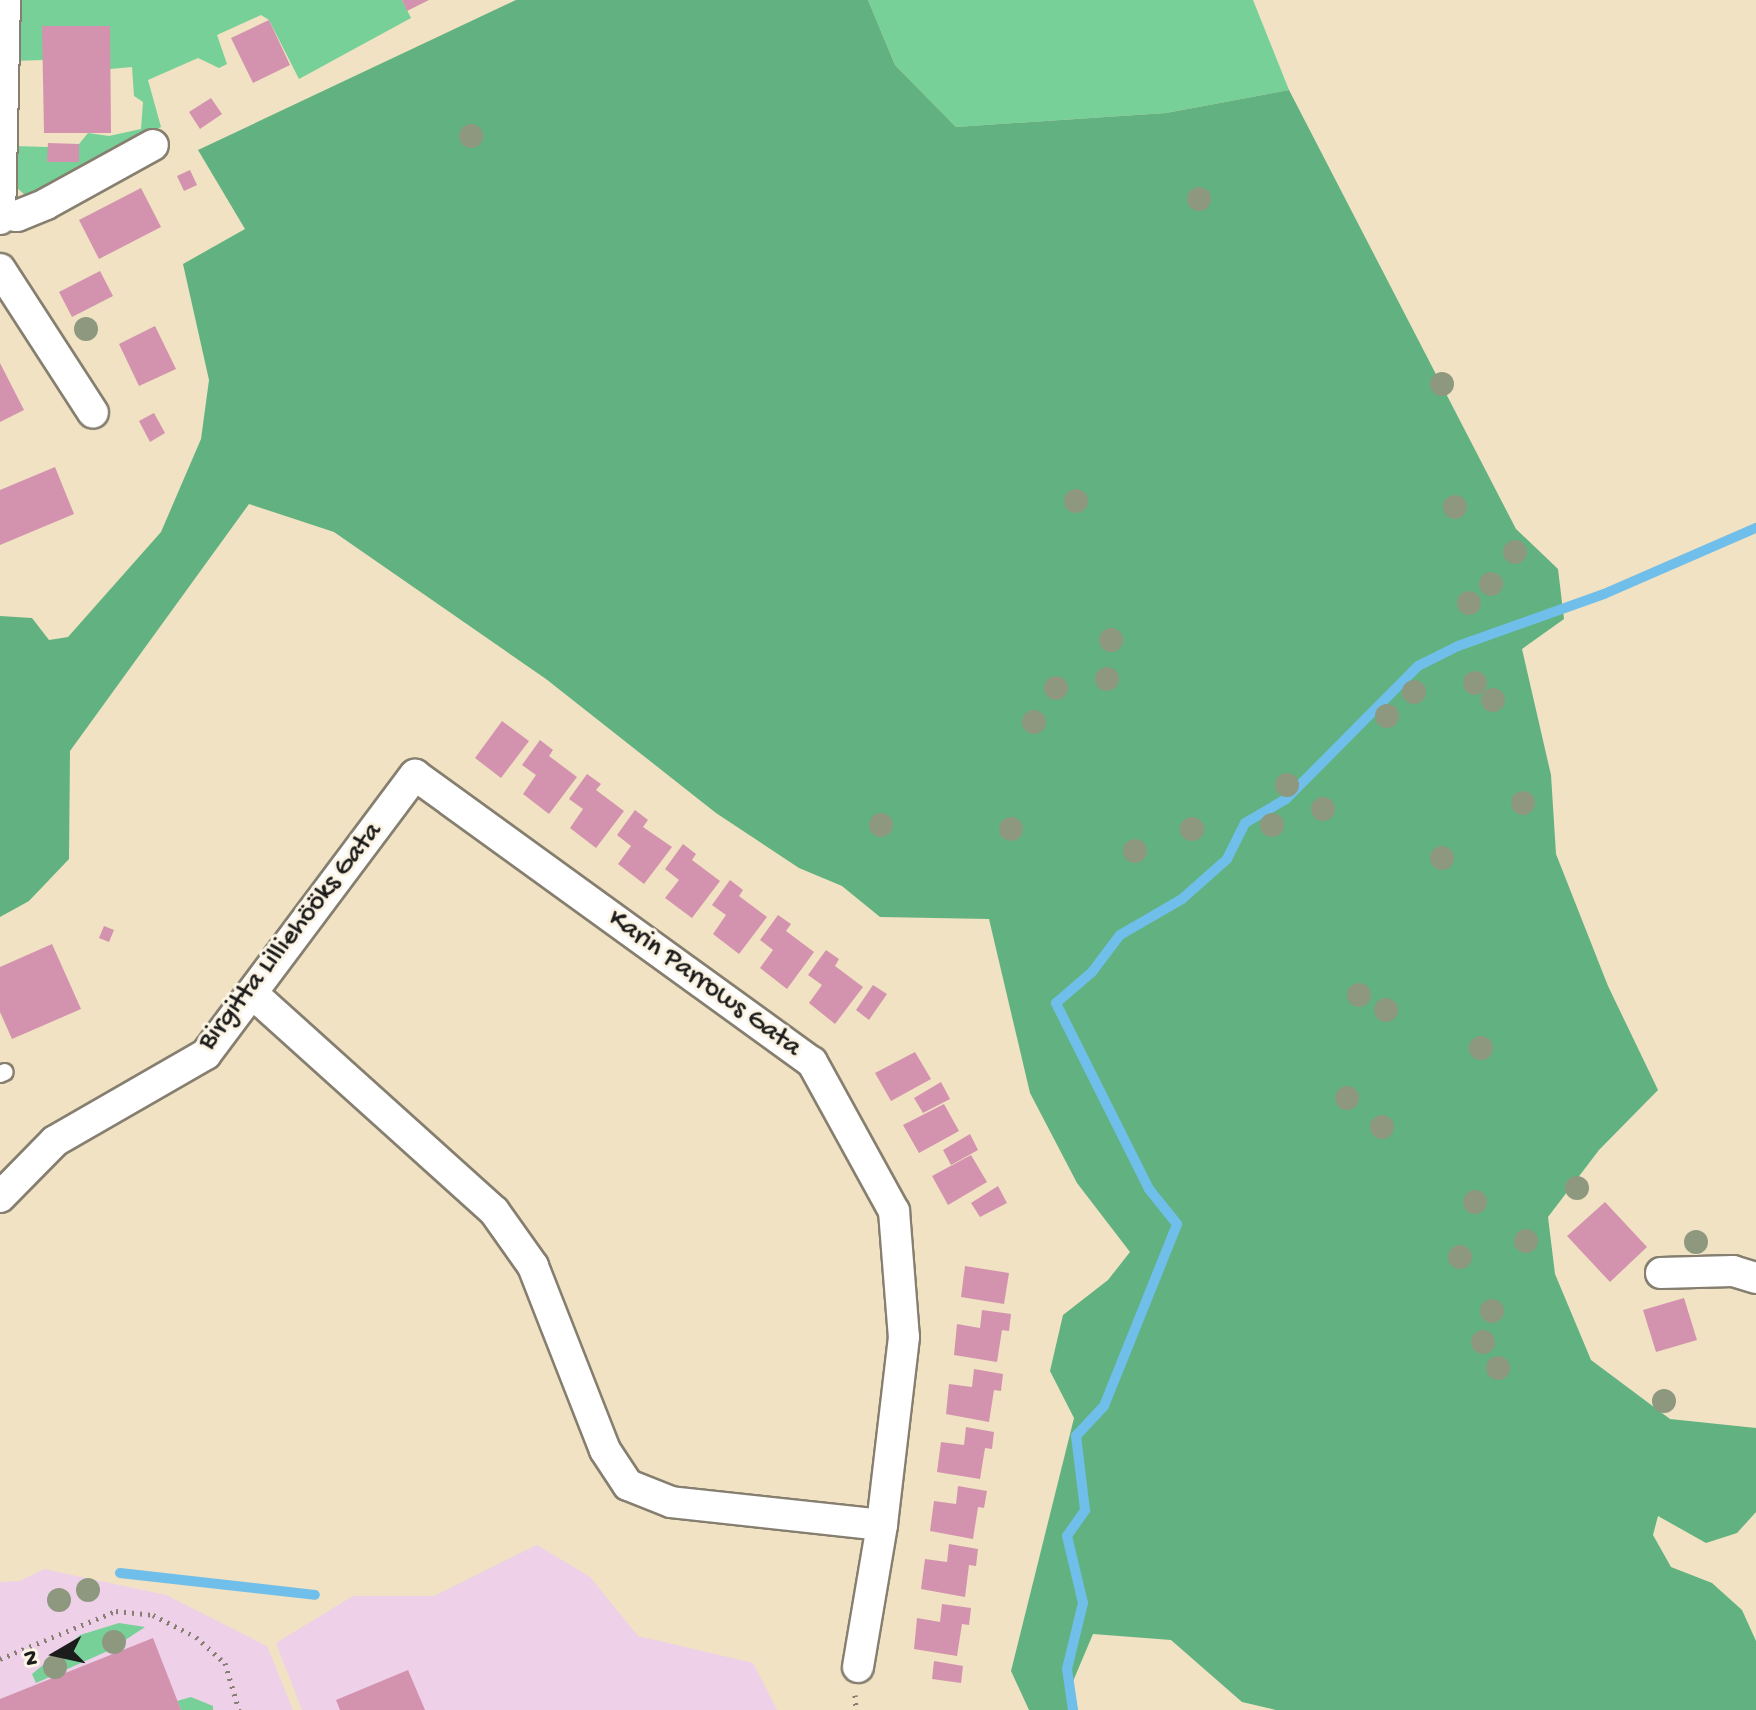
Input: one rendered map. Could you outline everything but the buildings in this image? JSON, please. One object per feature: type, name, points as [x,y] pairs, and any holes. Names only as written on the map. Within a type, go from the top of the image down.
[{"type":"street","points":[[5,0],[1,217],[17,216],[46,204],[153,145]]},
{"type":"street","points":[[0,269],[93,413]]},
{"type":"street","name":"Birgitta Lilliehööks Gata","points":[[0,1197],[55,1141],[206,1054],[415,775]]},
{"type":"street","name":"Karin Parrows Gata","points":[[415,775],[812,1062],[894,1211],[904,1337],[882,1525],[858,1667]]},
{"type":"street","points":[[253,994],[494,1211],[533,1266],[605,1450],[628,1485],[671,1502],[882,1525]]},
{"type":"street","points":[[1661,1273],[1733,1271],[1756,1278]]},
{"type":"path","points":[[0,1659],[116,1611],[153,1615],[196,1637],[225,1663],[239,1710]]},
{"type":"shaded area","points":[[537,1545],[590,1577],[638,1636],[753,1663],[777,1710],[302,1710],[276,1643],[353,1596],[434,1596]]},
{"type":"shaded area","points":[[44,1569],[166,1595],[267,1646],[293,1710],[0,1710],[0,1582],[20,1581]]},
{"type":"green space","points":[[11,0],[402,0],[411,18],[299,79],[269,20],[261,15],[217,35],[227,64],[219,68],[198,58],[148,80],[161,127],[47,192],[26,196],[15,186],[13,146],[48,147],[48,162],[78,162],[79,144],[88,133],[109,136],[141,129],[143,102],[134,96],[132,67],[110,69],[110,26],[43,26],[43,60],[13,61]]},
{"type":"green space","points":[[516,0],[868,0],[895,65],[956,127],[1166,113],[1289,90],[1516,529],[1558,569],[1564,619],[1522,649],[1551,775],[1556,854],[1608,986],[1658,1090],[1599,1150],[1548,1217],[1555,1274],[1591,1360],[1670,1419],[1756,1428],[1756,1512],[1737,1533],[1706,1543],[1658,1516],[1653,1535],[1671,1567],[1712,1583],[1742,1610],[1756,1641],[1756,1710],[1276,1710],[1242,1702],[1171,1640],[1093,1634],[1071,1686],[1078,1710],[1029,1710],[1011,1671],[1074,1418],[1050,1371],[1063,1315],[1108,1280],[1130,1252],[1077,1183],[1030,1093],[989,919],[880,917],[842,886],[799,868],[716,813],[546,679],[334,532],[249,504],[70,751],[69,859],[29,901],[0,917],[0,616],[32,618],[49,640],[68,637],[161,532],[201,439],[209,380],[183,264],[245,229],[198,150]]},
{"type":"green space","points":[[868,0],[1253,0],[1289,90],[1166,113],[956,127],[895,65]]},
{"type":"green space","points":[[119,1623],[145,1627],[110,1650],[36,1683],[32,1674],[80,1635]]},
{"type":"green space","points":[[191,1697],[213,1706],[213,1710],[181,1710],[177,1701]]},
{"type":"waterway","points":[[1073,1710],[1067,1669],[1083,1603],[1067,1536],[1085,1510],[1076,1436],[1104,1406],[1177,1224],[1149,1189],[1056,1003],[1092,972],[1120,935],[1182,899],[1227,859],[1245,823],[1286,799],[1418,666],[1458,646],[1604,594],[1756,528]]},
{"type":"waterway","points":[[120,1573],[315,1595]]}]
